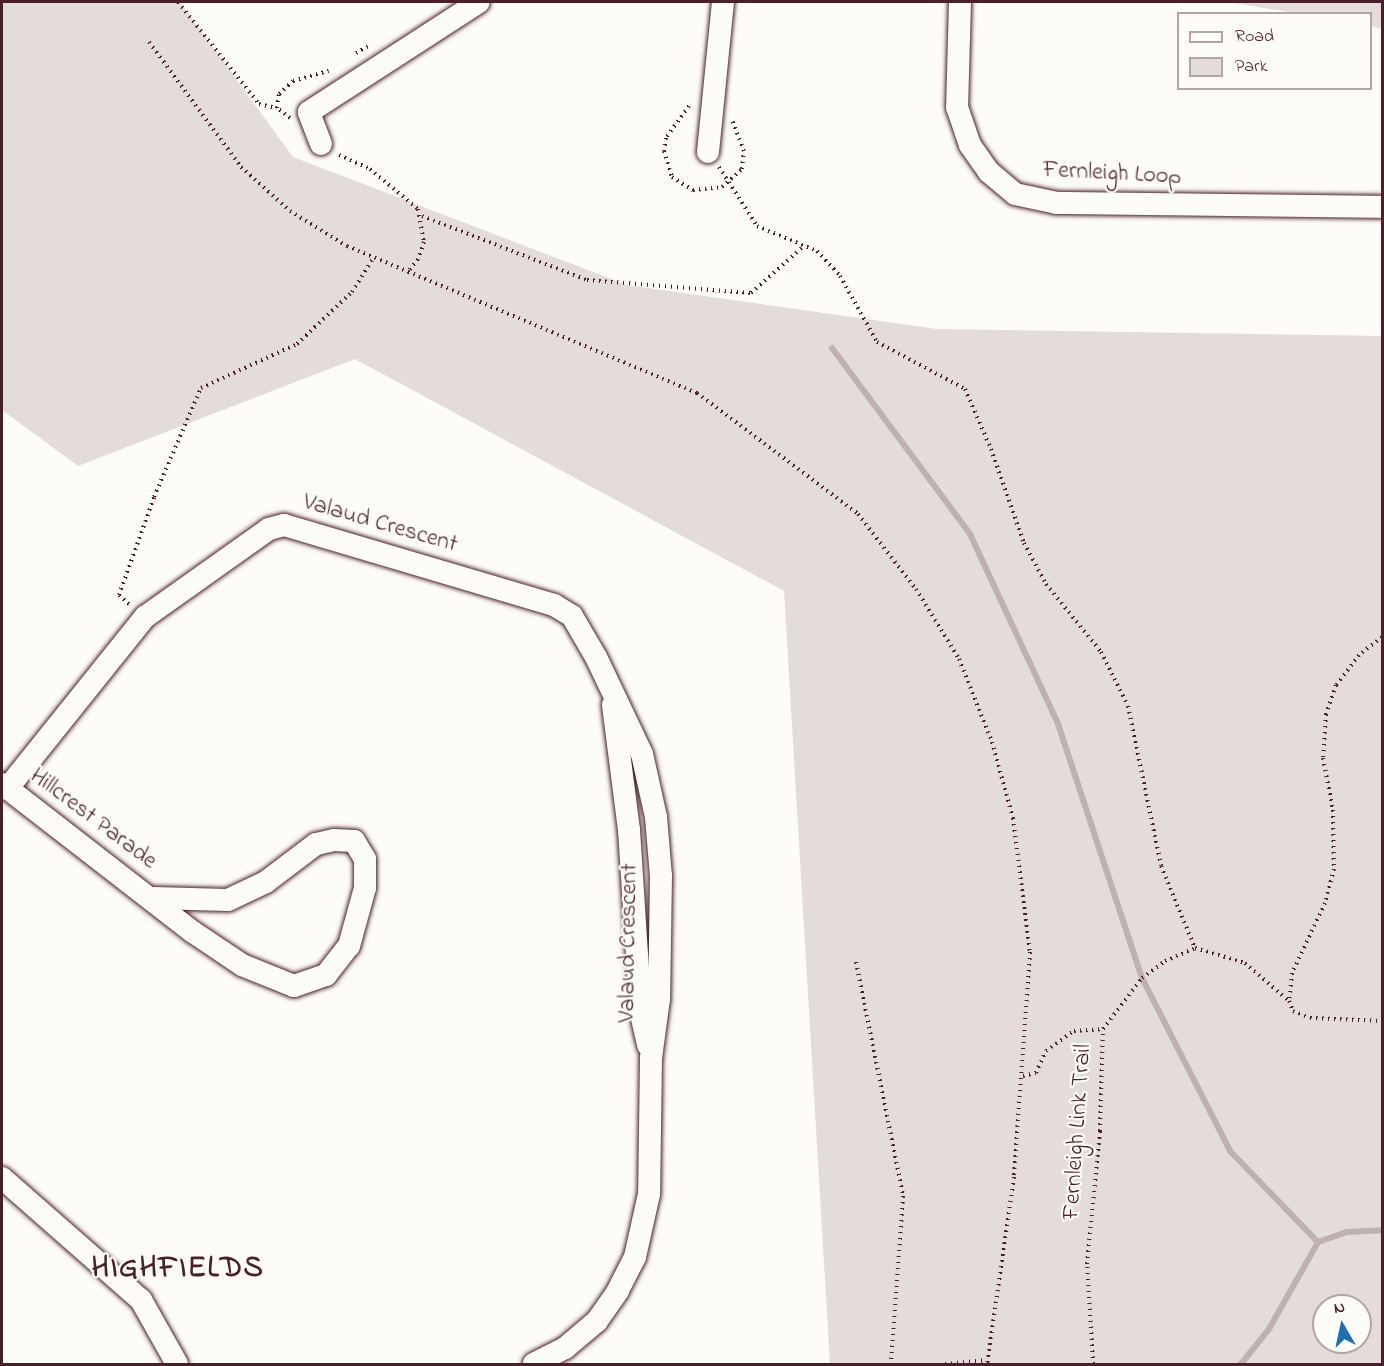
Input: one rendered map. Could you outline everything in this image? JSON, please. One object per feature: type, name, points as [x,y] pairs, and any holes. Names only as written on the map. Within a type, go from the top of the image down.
[{"type":"street","points":[[321,144],[309,112],[478,2]]},
{"type":"street","points":[[708,152],[723,2]]},
{"type":"street","name":"Fernleigh Loop","points":[[960,2],[957,107],[970,145],[989,172],[1015,194],[1057,203],[1383,207]]},
{"type":"street","name":"Valaud Crescent","points":[[4,786],[145,617],[269,529],[284,525],[564,609],[572,616],[596,657],[611,695],[629,830],[641,1014],[651,1058],[650,1194],[635,1257],[618,1291],[597,1321],[565,1348],[534,1365]]},
{"type":"street","name":"Hillcrest Parade","points":[[4,786],[153,898],[193,933],[242,965],[294,986],[326,975],[345,953],[359,916],[365,859],[354,841],[334,840],[316,844],[266,882],[228,900],[153,898]]},
{"type":"street","points":[[2,1178],[141,1300],[177,1365]]},
{"type":"path","points":[[178,2],[259,104],[277,108]]},
{"type":"path","points":[[149,42],[240,167],[290,211],[373,258],[697,393],[830,490],[876,534],[916,589],[959,659],[992,742],[1013,818],[1030,952],[1023,1076],[1007,1233],[987,1362],[945,1365]]},
{"type":"path","points":[[321,144],[370,170],[413,201],[422,216],[422,251],[407,273]]},
{"type":"path","points":[[708,152],[757,226],[817,251],[840,276],[877,342],[965,389],[991,449],[1024,543],[1046,584],[1101,652],[1128,706],[1161,866],[1195,948],[1245,963],[1289,1000]]},
{"type":"path","points":[[422,216],[587,280],[751,293],[805,246]]},
{"type":"path","points":[[145,617],[118,595],[154,496],[201,388],[297,344],[352,292],[373,258]]},
{"type":"path","points":[[1383,637],[1359,655],[1336,685],[1326,714],[1323,758],[1333,810],[1334,869],[1325,903],[1292,973],[1289,1000],[1293,1011],[1310,1018],[1383,1021]]},
{"type":"path","name":"Fernleigh Link Trail","points":[[1093,1365],[1088,1264],[1100,1131],[1103,1029],[1142,978],[1165,961],[1195,948]]},
{"type":"path","points":[[856,962],[903,1196],[891,1365]]},
{"type":"path","points":[[1023,1076],[1036,1073],[1046,1051],[1074,1031],[1103,1029]]},
{"type":"green space","points":[[2,2],[180,2],[293,157],[627,285],[937,329],[1382,336],[1382,1364],[830,1364],[784,591],[355,359],[78,466],[2,410]]},
{"type":"green space","points":[[1227,2],[1382,2],[1382,29],[1372,26],[1372,12],[1290,12]]},
{"type":"waterway","points":[[832,348],[970,534],[1058,724],[1142,978],[1230,1151],[1318,1242]]},
{"type":"waterway","points":[[1241,1364],[1269,1329],[1318,1242],[1347,1232],[1382,1230]]},
{"type":"district","name":"HIGHFIELDS","points":[[178,1269]]}]
